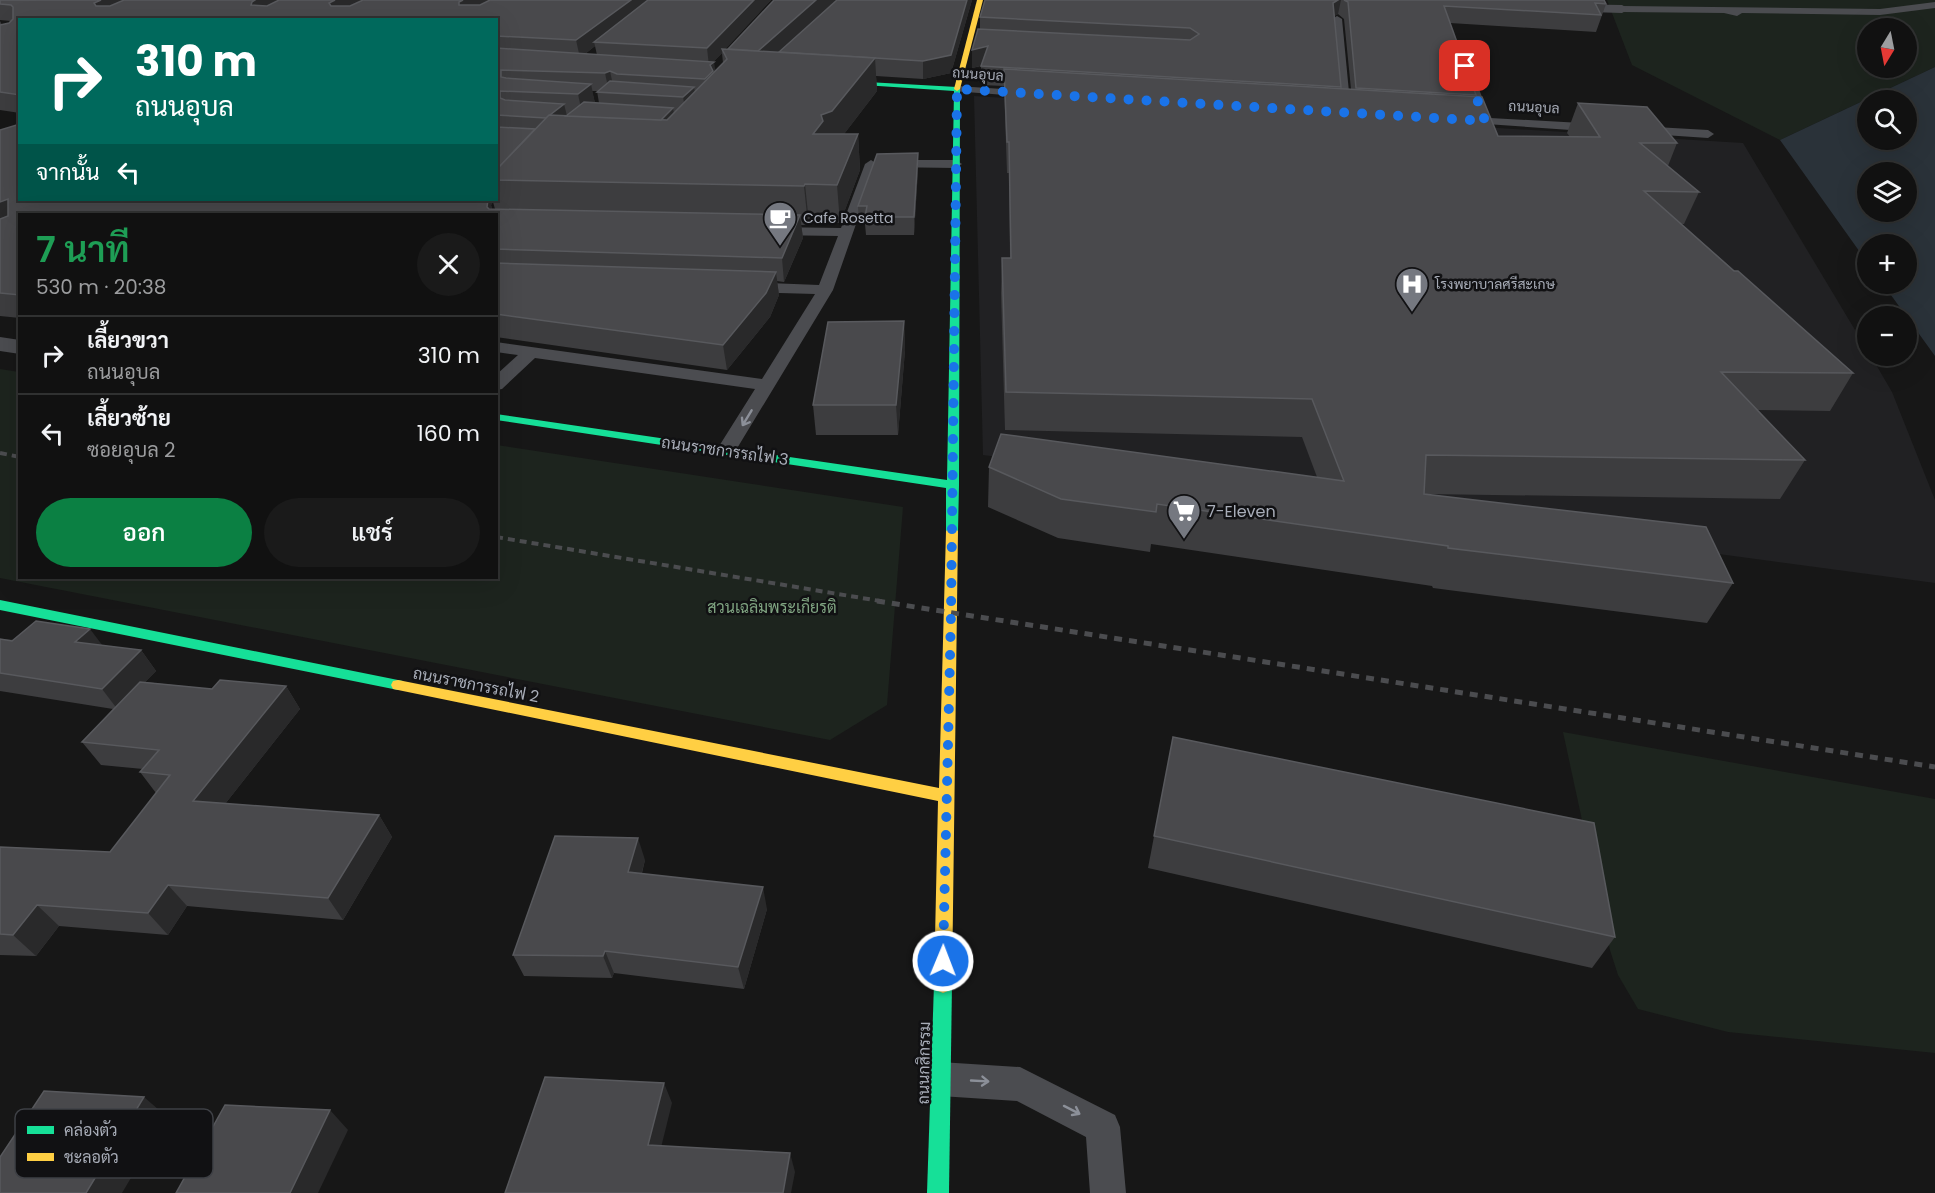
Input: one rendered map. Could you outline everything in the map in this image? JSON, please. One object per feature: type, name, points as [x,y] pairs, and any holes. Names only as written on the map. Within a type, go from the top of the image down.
[{"type":"main road","name":"ถนนกสิกรรม","points":[[938,1193],[953,485],[957,89],[975,40],[980,0]]},
{"type":"main road","name":"ถนนอุบล","points":[[821,80],[957,89]]},
{"type":"main road","name":"ถนนราชการรถไฟ 3","points":[[498,417],[953,485]]},
{"type":"main road","name":"ถนนราชการรถไฟ 2","points":[[0,606],[946,796]]},
{"type":"street","points":[[1546,7],[1622,9]]},
{"type":"street","points":[[0,344],[18,346]]},
{"type":"lane","points":[[1622,9],[1880,12],[1934,2]]},
{"type":"lane","points":[[1724,10],[1767,19]]},
{"type":"lane","points":[[1337,19],[1345,113]]},
{"type":"lane","points":[[1458,46],[1486,107],[1485,121]]},
{"type":"lane","name":"ถนนอุบล","points":[[957,89],[1051,95]]},
{"type":"lane","name":"ถนนอุบล","points":[[1450,119],[1708,134]]},
{"type":"lane","points":[[726,451],[825,290],[847,232],[865,159],[956,164]]},
{"type":"lane","points":[[753,230],[847,232]]},
{"type":"lane","points":[[731,287],[825,290]]},
{"type":"lane","points":[[498,346],[767,385]]},
{"type":"lane","points":[[498,383],[532,351]]},
{"type":"lane","points":[[940,1079],[1020,1084],[1103,1126],[1107,1193]]},
{"type":"shaded area","points":[[1935,67],[1935,356],[1917,331],[1917,306],[1899,306],[1890,294],[1917,294],[1917,234],[1857,234],[1857,248],[1780,140],[1857,104],[1857,150],[1917,150],[1917,90],[1886,90],[1912,78],[1917,78],[1917,75]]},
{"type":"shaded area","name":"โรงพยาบาลศรีสะเกษ","points":[[974,96],[1743,143],[1857,333],[1857,366],[1877,366],[1892,392],[1935,500],[1935,583],[983,455]]},
{"type":"green space","points":[[1607,0],[1935,0],[1935,67],[1917,75],[1917,18],[1857,18],[1857,78],[1912,78],[1886,90],[1857,90],[1857,104],[1780,140],[1632,65]]},
{"type":"green space","name":"สวนเฉลิมพระเกียรติ","points":[[0,369],[18,372],[18,579],[498,579],[498,445],[903,507],[887,705],[830,740],[0,578]]},
{"type":"green space","points":[[1563,732],[1935,799],[1935,1053],[1728,1032],[1638,1009],[1618,975],[1610,950]]},
{"type":"building","points":[[0,0],[101,0],[94,3],[96,6],[110,6],[124,0],[255,0],[251,5],[267,6],[279,0],[335,0],[329,3],[331,6],[350,6],[363,0],[463,0],[459,2],[459,5],[480,5],[490,0],[631,0],[576,40],[498,36],[498,18],[18,18],[18,95],[0,92],[0,25],[9,23],[13,19],[13,7],[0,4]]},
{"type":"building","points":[[648,0],[754,0],[707,48],[594,42]]},
{"type":"building","points":[[774,0],[816,0],[758,51],[728,49]]},
{"type":"building","points":[[837,0],[967,0],[951,55],[923,61],[779,52]]},
{"type":"building","points":[[985,0],[1338,0],[1333,3],[1341,87],[981,66],[988,46],[972,50],[978,29],[1190,40],[1199,34],[1190,28],[980,17]]},
{"type":"building","points":[[1344,0],[1604,0],[1606,4],[1595,3],[1601,15],[1444,6],[1476,95],[1356,88],[1348,2]]},
{"type":"building","points":[[498,48],[714,62],[710,65],[713,71],[705,79],[617,74],[610,71],[605,73],[501,70],[501,77],[506,78],[591,84],[578,94],[500,91],[500,98],[505,100],[564,104],[546,118],[498,115]]},
{"type":"building","points":[[722,49],[875,58],[832,111],[821,115],[823,121],[813,134],[858,134],[837,185],[498,180],[498,168],[549,115],[667,120],[727,59]]},
{"type":"building","name":"โรงพยาบาลศรีสะเกษ","points":[[1004,69],[1482,97],[1498,136],[1600,137],[1578,103],[1647,107],[1677,143],[1640,143],[1699,192],[1644,191],[1853,373],[1721,372],[1805,460],[1426,455],[1424,494],[1706,527],[1733,583],[1448,548],[1448,546],[1157,504],[1156,512],[1061,499],[989,467],[1001,434],[1344,481],[1312,399],[1006,392],[1002,258],[1011,258],[1009,142],[1007,142]]},
{"type":"building","points":[[610,81],[694,87],[683,97],[597,92]]},
{"type":"building","points":[[584,102],[673,108],[661,120],[566,116]]},
{"type":"building","points":[[18,125],[18,201],[488,201],[489,209],[800,215],[782,258],[498,249],[498,213],[18,213],[18,295],[0,293],[0,219],[8,216],[8,199],[0,202],[0,130]]},
{"type":"building","points":[[498,127],[535,129],[498,168]]},
{"type":"building","points":[[918,153],[914,217],[865,217],[867,206],[858,206],[877,154]]},
{"type":"building","points":[[498,263],[776,272],[766,293],[723,345],[498,314]]},
{"type":"building","points":[[904,321],[896,405],[813,405],[828,322]]},
{"type":"building","points":[[36,621],[90,629],[75,642],[141,650],[102,689],[0,673],[0,639],[12,641]]},
{"type":"building","points":[[220,680],[286,686],[193,801],[379,815],[328,898],[168,885],[148,913],[37,905],[13,935],[0,934],[0,847],[110,852],[170,775],[140,772],[159,750],[82,742],[140,682],[212,689]]},
{"type":"building","points":[[1173,737],[1594,823],[1615,937],[1154,836]]},
{"type":"building","points":[[555,836],[638,838],[628,872],[763,887],[738,967],[605,951],[603,956],[513,955]]},
{"type":"building","points":[[545,1077],[664,1083],[648,1145],[790,1153],[783,1193],[505,1193]]},
{"type":"building","points":[[44,1091],[144,1097],[137,1109],[32,1109]]},
{"type":"building","points":[[225,1105],[330,1110],[290,1193],[176,1193],[184,1178],[213,1178],[213,1127]]},
{"type":"building","points":[[15,1134],[15,1178],[95,1178],[86,1193],[0,1193],[0,1157]]},
{"type":"railway","points":[[0,453],[18,457]]},
{"type":"railway","points":[[498,537],[886,602]]},
{"type":"railway","points":[[877,601],[1935,767]]},
{"type":"traffic: fast","points":[[833,81],[957,89],[952,531]]},
{"type":"traffic: fast","points":[[498,417],[953,485]]},
{"type":"traffic: fast","points":[[0,605],[398,685]]},
{"type":"traffic: fast","points":[[938,1193],[943,984]]},
{"type":"traffic: slow","points":[[957,89],[980,0]]},
{"type":"traffic: slow","points":[[943,984],[952,531]]},
{"type":"traffic: slow","points":[[398,685],[946,796]]},
{"type":"place","name":"Cafe Rosetta","points":[[780,247]]},
{"type":"place","name":"โรงพยาบาลศรีสะเกษ","points":[[1412,313]]},
{"type":"place","name":"7-Eleven","points":[[1184,540]]},
{"type":"route","points":[[943,961],[951,613],[957,89],[1485,121],[1465,66]]}]
